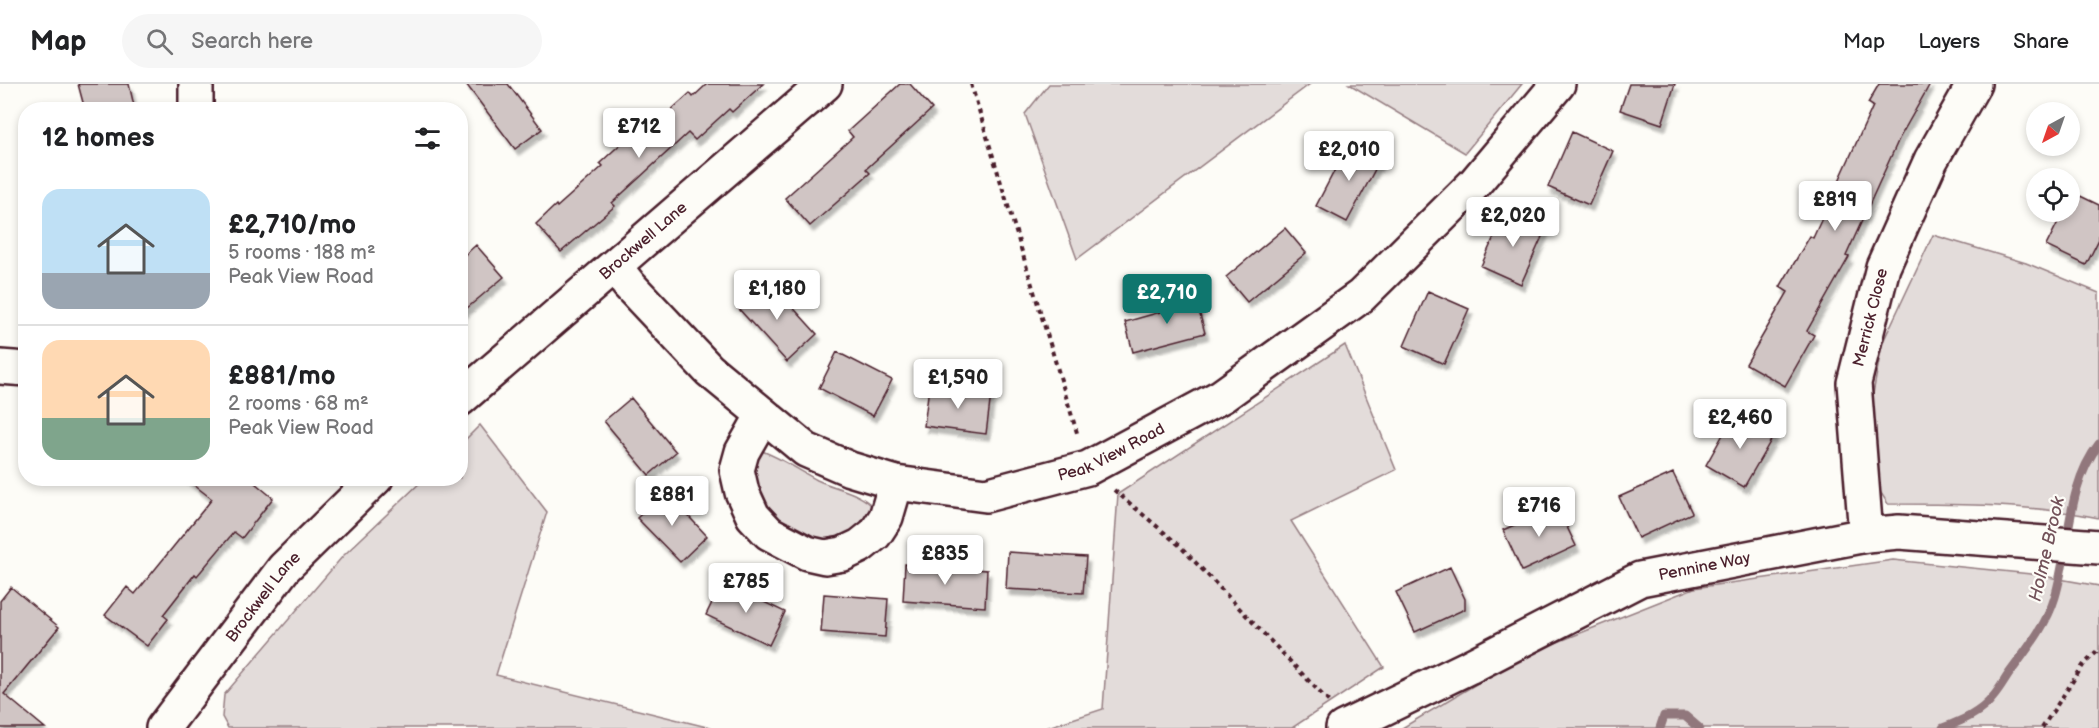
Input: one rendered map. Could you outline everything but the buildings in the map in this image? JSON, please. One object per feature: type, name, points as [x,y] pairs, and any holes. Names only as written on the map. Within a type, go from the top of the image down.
[{"type":"street","points":[[196,84],[196,102]]},
{"type":"street","name":"Brockwell Lane","points":[[468,392],[825,84]]},
{"type":"street","name":"Peak View Road","points":[[615,267],[709,370],[806,450],[850,469],[896,483],[986,495],[1088,468],[1222,396],[1361,296],[1474,184],[1558,84]]},
{"type":"street","name":"Merrick Close","points":[[1866,535],[1854,383],[1883,267],[1931,160],[1974,84]]},
{"type":"street","points":[[0,367],[18,368]]},
{"type":"street","points":[[762,415],[741,452],[737,470],[742,492],[753,516],[770,533],[807,554],[825,557],[843,554],[860,546],[874,534],[886,518],[896,483]]},
{"type":"street","name":"Brockwell Lane","points":[[163,728],[284,568],[368,486]]},
{"type":"street","name":"Pennine Way","points":[[1346,726],[1469,667],[1640,579],[1866,535],[1899,532],[2078,545]]},
{"type":"path","points":[[971,84],[1088,468],[1179,545],[1346,726]]},
{"type":"path","points":[[2042,728],[2084,664],[2099,650]]},
{"type":"shaded area","points":[[1049,84],[1310,84],[1077,259],[1025,114]]},
{"type":"shaded area","points":[[1349,84],[1522,84],[1465,153]]},
{"type":"shaded area","points":[[1933,235],[2026,263],[2099,293],[2099,518],[2020,507],[1888,504],[1874,482],[1871,405],[1882,344]]},
{"type":"shaded area","points":[[1345,345],[1396,470],[1291,521],[1384,667],[1292,728],[1045,728],[1103,709],[1118,494]]},
{"type":"shaded area","points":[[480,425],[547,512],[496,675],[711,728],[228,728],[222,717],[224,695],[343,556],[417,486],[468,486],[468,437]]},
{"type":"shaded area","points":[[759,450],[817,480],[856,495],[875,509],[861,529],[831,544],[785,529],[752,499],[752,458]]},
{"type":"shaded area","points":[[1893,560],[2031,574],[2099,586],[2099,728],[1402,728],[1525,655],[1694,588]]},
{"type":"waterway","name":"Holme Brook","points":[[1943,728],[1970,716],[1988,703],[2042,626],[2052,607],[2060,578],[2070,518],[2080,479],[2099,444]]},
{"type":"waterway","name":"Holme Brook","points":[[1660,728],[1664,716],[1685,716],[1699,728]]}]
